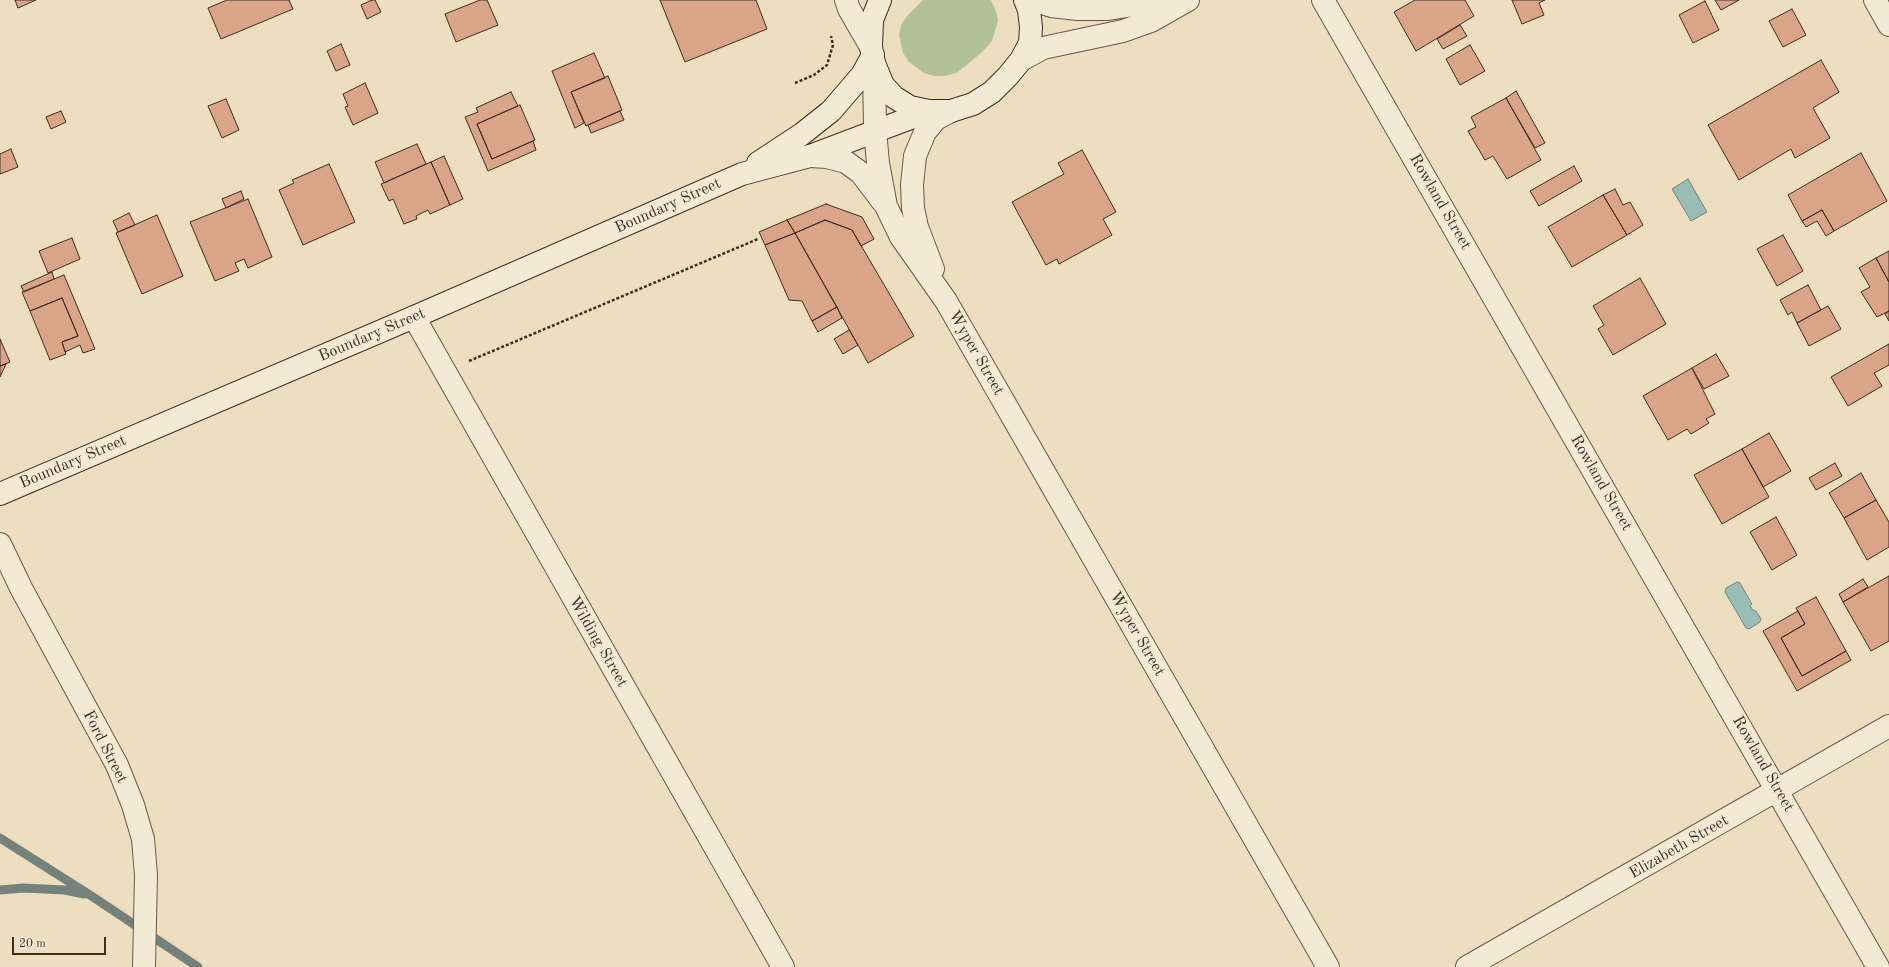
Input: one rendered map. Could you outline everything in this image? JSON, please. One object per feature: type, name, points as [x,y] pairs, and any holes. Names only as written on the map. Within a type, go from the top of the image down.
[{"type":"street","points":[[846,0],[873,55],[883,85],[894,97],[910,107],[929,111],[951,111],[973,104],[992,92],[1008,76],[1021,60],[1030,43],[1031,26],[1029,10],[1025,0]]},
{"type":"street","name":"Wyper Street","points":[[880,0],[872,20],[875,130],[878,163],[886,206],[901,236],[946,301],[1328,967]]},
{"type":"street","points":[[1034,0],[1051,6],[1078,9],[1108,9],[1166,0]]},
{"type":"street","points":[[1021,60],[1043,48],[1123,31],[1150,21],[1188,0]]},
{"type":"street","name":"Rowland Street","points":[[1323,0],[1878,967]]},
{"type":"street","points":[[1875,0],[1889,25]]},
{"type":"street","name":"Boundary Street","points":[[742,174],[802,134],[831,111],[862,76],[873,55]]},
{"type":"street","name":"Boundary Street","points":[[0,494],[414,318],[742,174],[810,156],[875,130],[929,111]]},
{"type":"street","name":"Wyper Street","points":[[946,301],[917,227],[913,208],[912,185],[915,156],[925,132],[936,119],[951,111]]},
{"type":"street","points":[[810,156],[827,157],[846,162],[862,174],[886,206]]},
{"type":"street","name":"Wilding Street","points":[[414,318],[783,967]]},
{"type":"street","name":"Ford Street","points":[[0,544],[21,588],[117,765],[134,805],[143,839],[146,875],[144,960]]},
{"type":"street","name":"Elizabeth Street","points":[[1467,967],[1778,791],[1889,726]]},
{"type":"path","points":[[795,83],[814,75],[827,65],[833,45],[831,35]]},
{"type":"path","points":[[469,361],[758,239]]},
{"type":"green space","points":[[923,0],[991,0],[996,11],[998,21],[992,41],[981,53],[958,72],[946,76],[934,76],[924,73],[909,62],[903,53],[899,35],[901,25],[907,16]]},
{"type":"water","points":[[1688,179],[1707,212],[1691,221],[1672,189]]},
{"type":"water","points":[[1737,582],[1740,583],[1752,604],[1750,606],[1756,611],[1761,619],[1760,622],[1749,629],[1746,628],[1725,592],[1726,588]]},
{"type":"building","points":[[15,0],[36,0],[18,8]]},
{"type":"building","points":[[227,0],[289,0],[293,9],[221,39],[208,8]]},
{"type":"building","points":[[375,0],[381,12],[367,19],[361,5]]},
{"type":"building","points":[[480,0],[487,0],[498,25],[456,42],[445,14]]},
{"type":"building","points":[[660,0],[756,0],[767,29],[685,62]]},
{"type":"building","points":[[1415,0],[1465,0],[1474,16],[1416,51],[1394,12]]},
{"type":"building","points":[[1512,0],[1545,0],[1539,3],[1544,15],[1522,24]]},
{"type":"building","points":[[1715,0],[1739,0],[1721,10]]},
{"type":"building","points":[[1705,1],[1719,30],[1693,43],[1679,15]]},
{"type":"building","points":[[1792,9],[1806,35],[1783,47],[1769,21]]},
{"type":"building","points":[[1460,25],[1467,36],[1443,49],[1437,39]]},
{"type":"building","points":[[341,44],[350,65],[336,71],[327,51]]},
{"type":"building","points":[[1470,45],[1485,71],[1460,85],[1446,59]]},
{"type":"building","points":[[594,53],[605,78],[571,92],[584,123],[575,128],[552,71]]},
{"type":"building","points":[[1821,60],[1839,92],[1813,108],[1830,138],[1795,158],[1791,149],[1739,180],[1708,125]]},
{"type":"building","points":[[608,76],[622,110],[586,126],[571,92]]},
{"type":"building","points":[[365,83],[378,113],[353,125],[345,107],[348,106],[343,94]]},
{"type":"building","points":[[1516,91],[1545,143],[1535,148],[1506,98]]},
{"type":"building","points":[[511,92],[518,106],[477,124],[492,159],[533,141],[536,150],[488,171],[465,117],[478,112],[476,108]]},
{"type":"building","points":[[1506,98],[1541,160],[1507,179],[1493,156],[1485,160],[1468,131],[1476,127],[1471,117]]},
{"type":"building","points":[[226,99],[239,130],[222,138],[208,106]]},
{"type":"building","points":[[520,105],[535,140],[492,159],[477,124]]},
{"type":"building","points":[[61,111],[66,122],[51,129],[46,117]]},
{"type":"building","points":[[620,111],[624,120],[591,133],[588,125]]},
{"type":"building","points":[[417,144],[426,164],[384,183],[375,162]]},
{"type":"building","points":[[11,149],[18,167],[0,174],[0,154]]},
{"type":"building","points":[[1082,150],[1116,212],[1103,219],[1112,235],[1059,264],[1057,259],[1046,265],[1012,202],[1064,174],[1058,163]]},
{"type":"building","points":[[1861,153],[1887,201],[1834,231],[1822,210],[1802,221],[1788,195]]},
{"type":"building","points":[[444,156],[463,199],[450,205],[431,162]]},
{"type":"building","points":[[431,162],[450,205],[430,214],[428,210],[416,216],[417,219],[404,224],[393,199],[389,201],[381,184]]},
{"type":"building","points":[[329,164],[355,222],[303,245],[279,190],[294,183],[292,180]]},
{"type":"building","points":[[1574,166],[1582,181],[1539,206],[1530,191]]},
{"type":"building","points":[[1615,189],[1623,205],[1630,202],[1643,225],[1627,235],[1603,195]]},
{"type":"building","points":[[241,191],[244,199],[226,208],[222,199]]},
{"type":"building","points":[[1603,195],[1627,235],[1572,267],[1548,227]]},
{"type":"building","points":[[248,199],[272,257],[248,268],[244,259],[235,263],[239,271],[215,281],[190,222]]},
{"type":"building","points":[[826,204],[862,217],[874,239],[861,246],[852,230],[825,220],[795,233],[787,220]]},
{"type":"building","points":[[1822,210],[1834,231],[1826,236],[1817,221],[1806,227],[1802,221]]},
{"type":"building","points":[[129,213],[135,225],[118,232],[113,221]]},
{"type":"building","points":[[157,215],[183,276],[142,294],[116,233]]},
{"type":"building","points":[[787,220],[795,233],[765,245],[759,232]]},
{"type":"building","points":[[825,220],[852,230],[914,336],[868,363],[795,233]]},
{"type":"building","points":[[795,233],[837,307],[812,321],[802,301],[789,300],[765,245]]},
{"type":"building","points":[[1783,235],[1803,271],[1777,286],[1757,249]]},
{"type":"building","points":[[72,238],[80,259],[48,273],[39,251]]},
{"type":"building","points":[[1889,251],[1889,282],[1876,258]]},
{"type":"building","points":[[1876,258],[1889,282],[1889,311],[1877,317],[1861,292],[1870,287],[1859,268]]},
{"type":"building","points":[[52,272],[54,279],[24,292],[21,286]]},
{"type":"building","points":[[64,275],[95,349],[83,353],[80,345],[65,352],[62,342],[78,336],[62,298],[30,311],[22,292]]},
{"type":"building","points":[[1640,278],[1666,324],[1613,355],[1598,329],[1604,325],[1593,306]]},
{"type":"building","points":[[1808,285],[1821,310],[1797,323],[1792,312],[1788,315],[1780,300]]},
{"type":"building","points":[[62,298],[78,336],[62,342],[66,354],[50,360],[30,311]]},
{"type":"building","points":[[1828,306],[1841,329],[1809,346],[1797,323]]},
{"type":"building","points":[[837,307],[842,318],[818,332],[812,321]]},
{"type":"building","points":[[1889,311],[1889,321],[1885,314]]},
{"type":"building","points":[[849,330],[858,345],[843,354],[834,339]]},
{"type":"building","points":[[0,339],[10,362],[0,366]]},
{"type":"building","points":[[1889,344],[1889,365],[1874,373],[1882,386],[1848,406],[1831,377]]},
{"type":"building","points":[[1716,354],[1729,376],[1704,389],[1692,368]]},
{"type":"building","points":[[6,364],[0,377],[0,366]]},
{"type":"building","points":[[1692,368],[1715,414],[1706,419],[1709,423],[1691,434],[1687,429],[1668,440],[1643,396]]},
{"type":"building","points":[[1769,433],[1791,471],[1763,487],[1742,449]]},
{"type":"building","points":[[1742,449],[1769,497],[1722,524],[1694,475]]},
{"type":"building","points":[[1835,463],[1842,476],[1816,490],[1809,478]]},
{"type":"building","points":[[1861,473],[1876,500],[1844,518],[1829,493]]},
{"type":"building","points":[[1876,500],[1889,522],[1889,547],[1867,560],[1844,518]]},
{"type":"building","points":[[1776,517],[1797,555],[1772,570],[1750,532]]},
{"type":"building","points":[[1889,576],[1889,641],[1871,651],[1843,602]]},
{"type":"building","points":[[1863,579],[1868,587],[1843,602],[1839,594]]},
{"type":"building","points":[[1816,597],[1846,651],[1802,676],[1781,638],[1805,624],[1796,608]]},
{"type":"building","points":[[1798,611],[1805,624],[1781,638],[1802,676],[1846,651],[1851,660],[1797,691],[1763,631]]},
{"type":"waterway","points":[[0,838],[90,895],[198,967]]},
{"type":"waterway","points":[[0,890],[23,888],[65,890],[84,894]]}]
